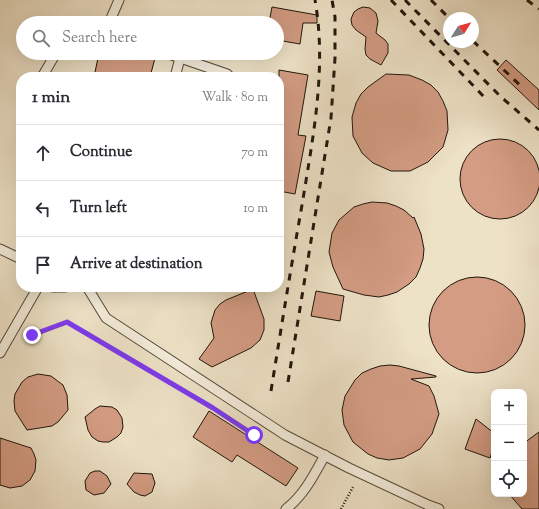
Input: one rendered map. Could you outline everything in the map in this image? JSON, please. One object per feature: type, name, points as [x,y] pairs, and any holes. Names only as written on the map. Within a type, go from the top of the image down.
[{"type":"lane","points":[[112,16],[118,0]]},
{"type":"lane","points":[[45,72],[52,60]]},
{"type":"lane","points":[[176,72],[179,60]]},
{"type":"lane","points":[[186,60],[221,72]]},
{"type":"lane","points":[[0,249],[16,257]]},
{"type":"lane","points":[[0,353],[35,292]]},
{"type":"lane","points":[[90,292],[106,318],[285,435],[399,492],[439,509]]},
{"type":"lane","points":[[286,509],[296,501],[311,480],[325,455]]},
{"type":"path","points":[[16,324],[32,335],[67,322],[261,438]]},
{"type":"path","points":[[342,509],[353,487],[360,489]]},
{"type":"building","points":[[272,7],[317,15],[317,23],[303,23],[300,44],[284,41],[284,16],[270,16]]},
{"type":"building","points":[[363,7],[370,8],[376,13],[378,21],[376,33],[388,44],[388,53],[381,65],[366,55],[366,37],[352,25],[351,19],[354,12]]},
{"type":"building","points":[[98,60],[154,60],[151,72],[95,72]]},
{"type":"building","points":[[506,60],[539,90],[539,110],[497,70]]},
{"type":"building","points":[[279,70],[308,75],[298,135],[306,136],[295,194],[284,192],[284,72],[279,72]]},
{"type":"building","points":[[386,74],[409,75],[431,85],[438,92],[447,111],[448,130],[443,147],[428,162],[410,171],[391,171],[373,163],[362,153],[353,136],[352,117],[356,103],[361,94],[368,87]]},
{"type":"building","points":[[500,139],[508,140],[522,146],[528,151],[533,157],[539,171],[539,187],[533,201],[528,207],[522,212],[508,218],[500,219],[492,218],[478,212],[472,207],[467,201],[461,187],[460,179],[461,171],[467,157],[472,151],[478,146],[492,140]]},
{"type":"building","points":[[372,202],[387,203],[396,206],[404,210],[413,218],[414,217],[421,234],[424,249],[423,259],[416,277],[397,292],[379,297],[364,295],[343,289],[333,267],[329,252],[332,233],[339,220],[354,207]]},
{"type":"building","points":[[477,277],[495,280],[511,291],[522,307],[525,325],[522,343],[511,359],[495,370],[477,373],[459,370],[443,359],[432,343],[429,325],[432,307],[443,291],[459,280]]},
{"type":"building","points":[[316,291],[344,296],[340,321],[311,316]]},
{"type":"building","points":[[246,292],[254,292],[264,319],[264,330],[260,340],[251,348],[212,367],[199,359],[214,338],[211,323],[215,310],[226,300]]},
{"type":"building","points":[[390,365],[436,376],[411,379],[429,386],[434,396],[439,414],[432,434],[420,449],[403,458],[389,460],[377,458],[368,454],[353,442],[344,425],[342,410],[345,396],[355,380],[362,373],[380,366]]},
{"type":"building","points":[[38,374],[51,376],[63,385],[67,395],[68,410],[58,422],[52,426],[27,430],[15,411],[15,394],[22,382],[28,377]]},
{"type":"building","points":[[100,406],[112,407],[117,410],[122,418],[123,427],[121,433],[109,442],[98,441],[92,437],[88,430],[85,417]]},
{"type":"building","points":[[209,411],[298,468],[286,486],[237,455],[232,462],[193,437]]},
{"type":"building","points":[[476,419],[491,431],[490,458],[465,449]]},
{"type":"building","points":[[539,432],[539,509],[522,509],[512,497],[527,497],[527,441]]},
{"type":"building","points":[[0,438],[31,448],[34,454],[36,460],[35,471],[30,480],[22,486],[10,488],[0,485]]},
{"type":"building","points":[[100,471],[107,476],[111,484],[104,493],[94,495],[86,490],[85,481],[90,473]]},
{"type":"building","points":[[134,473],[152,474],[155,483],[152,492],[145,496],[134,492],[127,484]]},
{"type":"railway","points":[[271,391],[310,154],[317,102],[320,51],[315,0]]},
{"type":"railway","points":[[288,382],[331,118],[335,58],[335,17],[332,0]]},
{"type":"railway","points":[[391,0],[488,101]]},
{"type":"railway","points":[[405,0],[500,96],[539,130]]},
{"type":"railway","points":[[431,0],[443,12]]},
{"type":"railway","points":[[527,0],[539,9]]},
{"type":"railway","points":[[479,47],[521,86]]},
{"type":"route","points":[[32,335],[67,322],[213,408],[254,435]]}]
